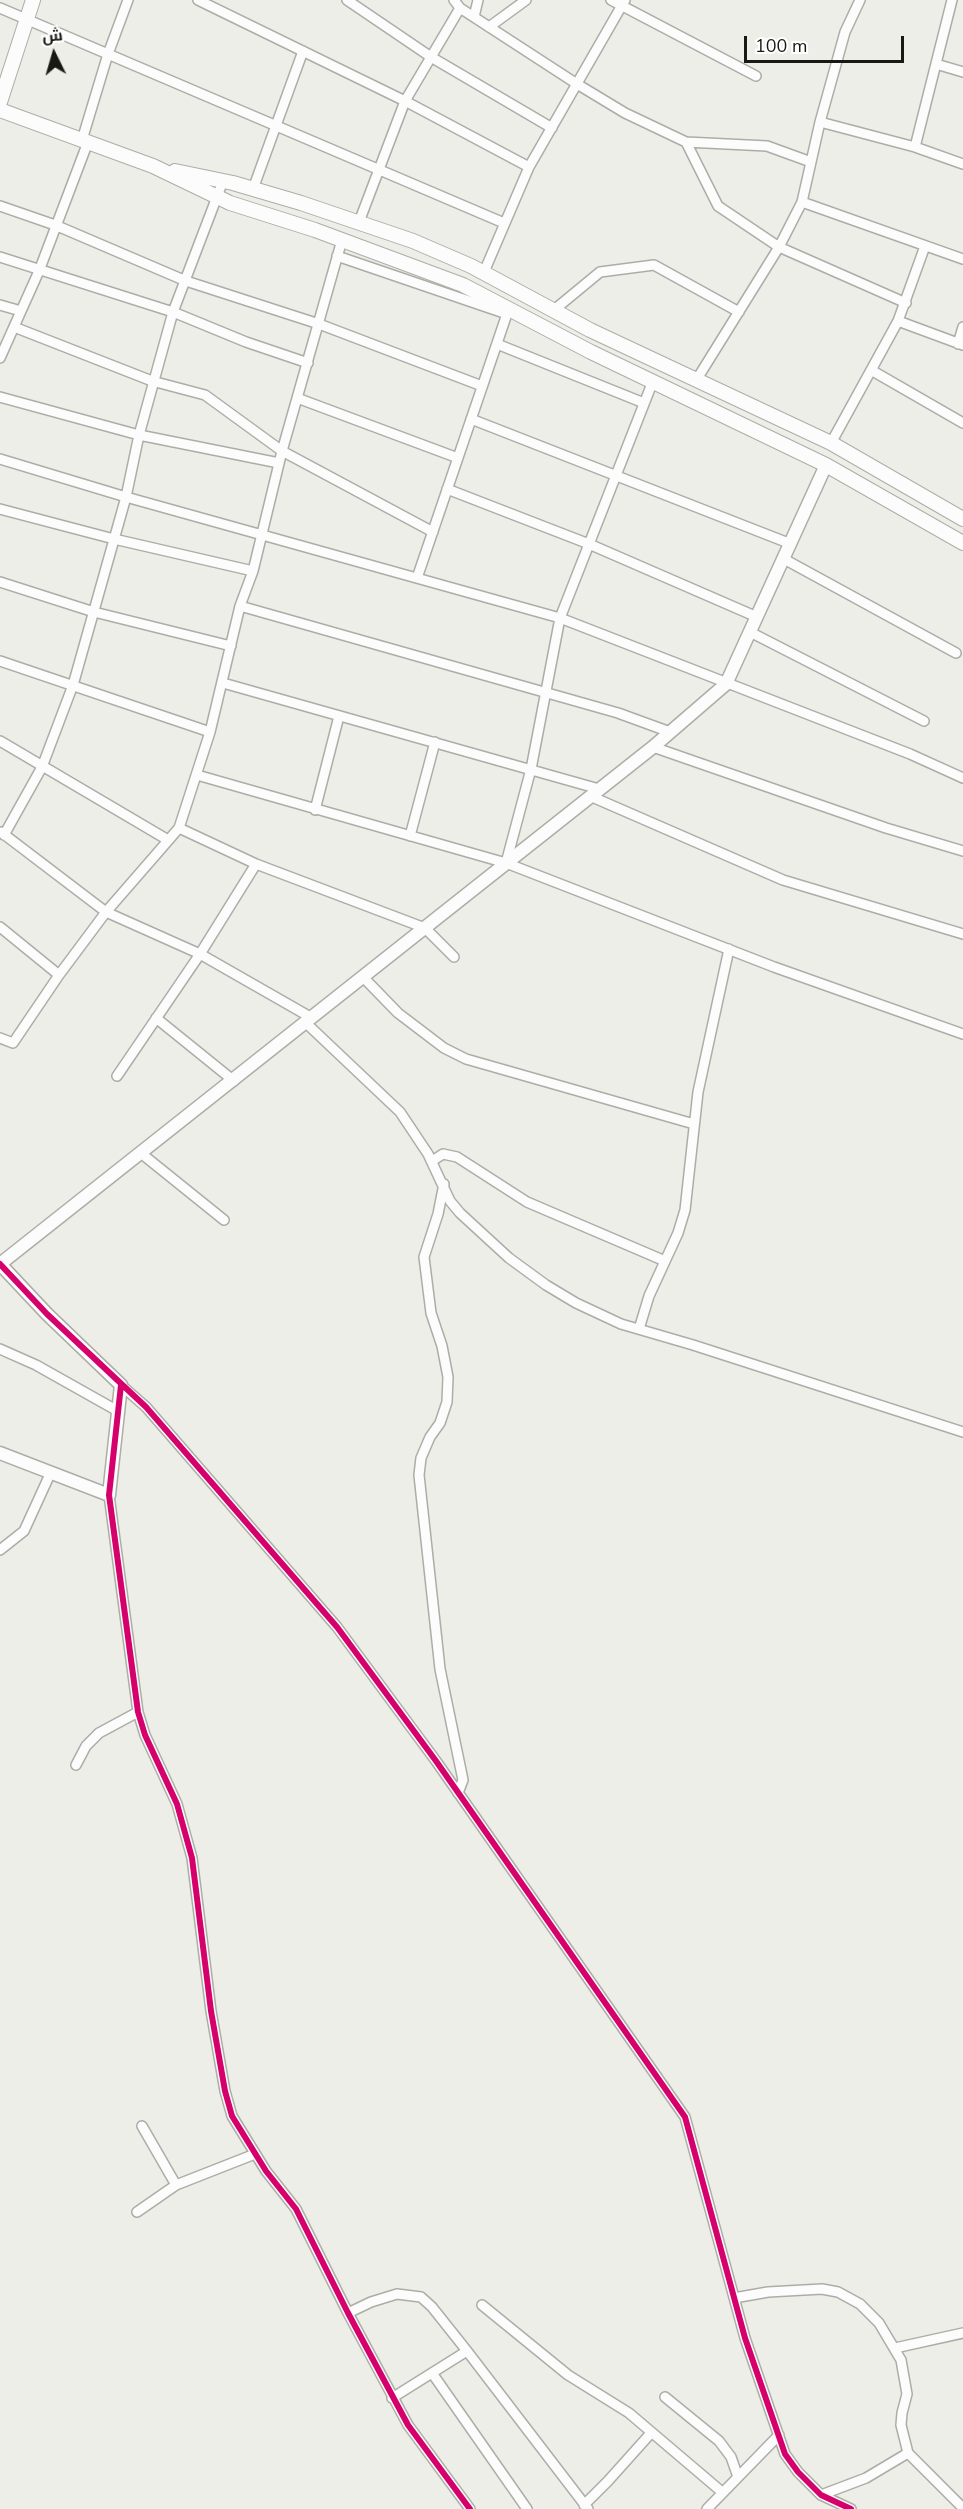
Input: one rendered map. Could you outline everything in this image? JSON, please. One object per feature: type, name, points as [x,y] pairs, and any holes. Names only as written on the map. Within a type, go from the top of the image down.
[{"type":"main road","points":[[0,102],[33,0]]},
{"type":"main road","points":[[0,110],[153,166],[218,197],[463,285],[508,311],[826,465],[963,543]]},
{"type":"main road","points":[[153,166],[224,181],[359,222],[484,272],[635,351],[716,387],[831,443],[963,519]]},
{"type":"main road","points":[[707,406],[716,387]]},
{"type":"street","points":[[0,358],[39,271],[85,141],[108,54],[128,0]]},
{"type":"street","points":[[198,0],[405,101],[529,167]]},
{"type":"street","points":[[347,0],[431,57],[552,128]]},
{"type":"street","points":[[474,17],[478,0]]},
{"type":"street","points":[[489,27],[526,0]]},
{"type":"street","points":[[611,0],[623,3],[756,76]]},
{"type":"street","points":[[697,379],[778,247],[802,202],[820,122],[845,32],[860,0]]},
{"type":"street","points":[[915,147],[952,0]]},
{"type":"street","points":[[484,272],[529,167],[623,3]]},
{"type":"street","points":[[359,222],[405,101],[431,57],[457,4],[489,27],[625,113],[686,142],[767,146],[811,162]]},
{"type":"street","points":[[0,8],[504,223]]},
{"type":"street","points":[[253,189],[303,51]]},
{"type":"street","points":[[936,64],[963,72]]},
{"type":"street","points":[[820,122],[915,147],[963,164]]},
{"type":"street","points":[[686,142],[718,206],[778,247],[906,303]]},
{"type":"street","points":[[224,181],[173,312],[152,381],[126,497],[72,686],[42,766],[2,833],[106,912],[200,954],[309,1021],[400,1112],[432,1161],[450,1201],[460,1213],[478,1231],[528,1271],[576,1303],[621,1324],[963,1432]]},
{"type":"street","points":[[802,202],[963,259]]},
{"type":"street","points":[[0,206],[55,225],[186,281],[319,324],[482,386]]},
{"type":"street","points":[[0,1038],[13,1043],[59,975],[106,912],[179,828],[210,732],[240,606],[253,571],[282,451],[342,240]]},
{"type":"street","points":[[831,443],[898,321],[925,246]]},
{"type":"street","points":[[338,256],[508,311],[417,578]]},
{"type":"street","points":[[0,257],[173,312],[246,342],[308,363]]},
{"type":"street","points":[[554,310],[600,272],[654,265],[739,312]]},
{"type":"street","points":[[0,305],[21,311]]},
{"type":"street","points":[[898,321],[961,344],[963,327]]},
{"type":"street","points":[[14,327],[152,381],[205,395],[282,451],[433,532]]},
{"type":"street","points":[[497,344],[644,403]]},
{"type":"street","points":[[871,370],[963,423]]},
{"type":"street","points":[[506,863],[531,769],[560,618],[652,381]]},
{"type":"street","points":[[0,397],[139,435],[279,463]]},
{"type":"street","points":[[297,398],[458,458]]},
{"type":"street","points":[[471,419],[791,544]]},
{"type":"street","points":[[0,459],[126,497],[560,618],[910,754],[963,778]]},
{"type":"street","points":[[826,465],[726,684],[653,747],[142,1154],[0,1264],[47,1314],[146,1407],[337,1628],[458,1793],[686,2117],[734,2298],[785,2454],[798,2472],[821,2494],[850,2509]]},
{"type":"street","points":[[447,489],[589,544],[757,617]]},
{"type":"street","points":[[0,509],[114,539],[253,571]]},
{"type":"street","points":[[784,559],[956,652]]},
{"type":"street","points":[[0,582],[94,612],[231,646]]},
{"type":"street","points":[[240,606],[618,713],[670,732]]},
{"type":"street","points":[[750,632],[924,722]]},
{"type":"street","points":[[0,661],[210,732]]},
{"type":"street","points":[[223,683],[531,769],[595,793],[783,880],[963,934]]},
{"type":"street","points":[[315,810],[339,716]]},
{"type":"street","points":[[0,741],[168,840]]},
{"type":"street","points":[[410,836],[435,742]]},
{"type":"street","points":[[653,747],[886,828],[963,851]]},
{"type":"street","points":[[197,775],[506,863],[729,949],[963,1034]]},
{"type":"street","points":[[179,828],[256,864],[425,928],[454,957]]},
{"type":"street","points":[[117,1076],[200,954],[256,864]]},
{"type":"street","points":[[0,927],[59,975]]},
{"type":"street","points":[[639,1329],[649,1296],[685,1210],[694,1124],[729,949]]},
{"type":"street","points":[[363,978],[398,1013],[444,1048],[466,1059],[694,1124]]},
{"type":"street","points":[[156,1018],[234,1081]]},
{"type":"street","points":[[142,1154],[224,1220]]},
{"type":"street","points":[[432,1161],[443,1154],[457,1157],[527,1202],[665,1261]]},
{"type":"street","points":[[444,1184],[438,1214],[424,1257],[431,1313],[442,1346],[448,1377],[447,1402],[440,1423],[430,1437],[421,1458],[419,1475],[440,1669],[463,1780],[458,1793]]},
{"type":"street","points":[[0,1349],[36,1365],[117,1410]]},
{"type":"street","points":[[120,1385],[109,1494],[138,1712],[145,1735],[177,1804],[186,1832],[192,1858],[208,1992],[225,2091],[232,2116],[255,2154],[296,2209],[408,2425],[470,2509]]},
{"type":"street","points":[[0,1453],[109,1494]]},
{"type":"street","points":[[0,1550],[24,1531],[51,1472]]},
{"type":"street","points":[[76,1766],[86,1746],[99,1733],[138,1712]]},
{"type":"street","points":[[142,2126],[176,2185]]},
{"type":"street","points":[[137,2212],[176,2185],[255,2154]]},
{"type":"street","points":[[734,2298],[822,2289],[838,2292],[860,2304],[879,2323],[895,2348],[906,2381],[907,2394],[902,2413],[902,2425],[908,2453],[963,2508]]},
{"type":"street","points":[[348,2313],[371,2302],[397,2294],[421,2297],[432,2307],[467,2351],[586,2507],[651,2433]]},
{"type":"street","points":[[482,2305],[568,2375],[629,2413],[722,2492]]},
{"type":"street","points":[[895,2348],[963,2333]]},
{"type":"street","points":[[392,2398],[467,2351]]},
{"type":"street","points":[[432,2373],[494,2459],[526,2509]]},
{"type":"street","points":[[665,2397],[719,2441],[731,2457],[738,2477]]},
{"type":"street","points":[[707,2509],[779,2435]]},
{"type":"street","points":[[821,2494],[866,2478],[908,2453]]},
{"type":"cycle path","points":[[0,1264],[47,1314],[146,1407],[337,1627],[436,1761],[685,2117],[745,2338],[785,2454],[798,2472],[821,2495],[851,2509]]},
{"type":"cycle path","points":[[121,1385],[109,1495],[138,1712],[145,1735],[177,1804],[192,1858],[211,2011],[225,2091],[232,2116],[266,2171],[296,2209],[408,2425],[470,2509]]}]
